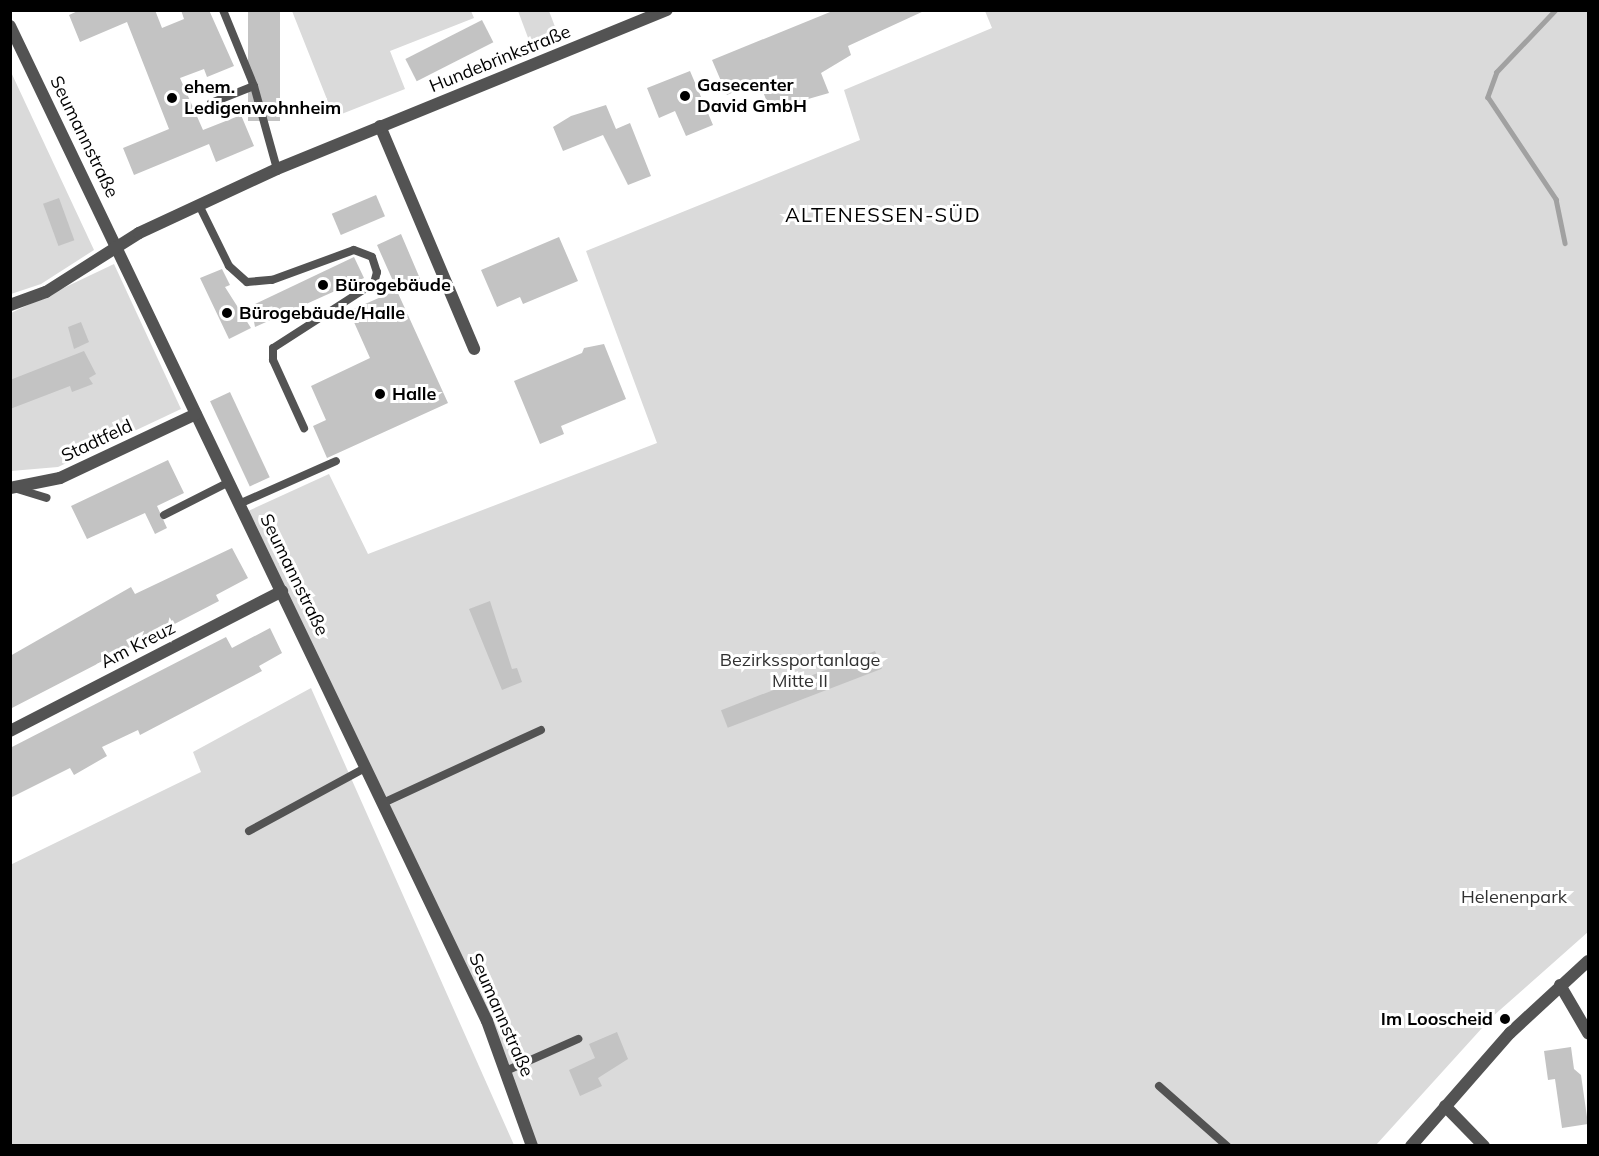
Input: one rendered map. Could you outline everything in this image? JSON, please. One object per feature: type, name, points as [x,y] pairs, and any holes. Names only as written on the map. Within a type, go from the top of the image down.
[{"type":"street","name":"Hundebrinkstraße","points":[[10,304],[46,292],[117,245],[277,169],[667,10]]},
{"type":"street","name":"Seumannstraße","points":[[10,26],[367,767],[508,1070],[532,1146]]},
{"type":"street","points":[[380,126],[474,349]]},
{"type":"street","name":"Stadtfeld","points":[[12,488],[60,478],[196,414]]},
{"type":"street","name":"Am Kreuz","points":[[10,731],[282,591]]},
{"type":"street","points":[[1411,1146],[1560,985],[1588,961]]},
{"type":"street","points":[[1560,985],[1588,1033]]},
{"type":"street","points":[[1446,1106],[1484,1146]]},
{"type":"lane","points":[[223,10],[254,86],[277,169]]},
{"type":"lane","points":[[211,103],[254,86]]},
{"type":"lane","points":[[199,205],[229,266],[247,282],[272,280],[354,250],[372,257],[377,272],[374,283],[273,348],[273,360],[304,428]]},
{"type":"lane","points":[[239,504],[336,460]]},
{"type":"lane","points":[[164,515],[229,482]]},
{"type":"lane","points":[[12,488],[47,498]]},
{"type":"lane","points":[[383,803],[541,730]]},
{"type":"lane","points":[[249,831],[367,767]]},
{"type":"lane","points":[[508,1070],[578,1039]]},
{"type":"lane","points":[[1159,1086],[1227,1146]]},
{"type":"green space","points":[[292,11],[471,11],[474,18],[390,51],[405,89],[334,117]]},
{"type":"green space","points":[[518,11],[549,11],[557,32],[530,43]]},
{"type":"green space","points":[[985,11],[1588,11],[1588,932],[1492,1017],[1376,1145],[535,1145],[490,1019],[246,512],[329,474],[368,554],[657,443],[586,251],[860,140],[844,90],[992,28]]},
{"type":"green space","points":[[10,70],[94,250],[41,284],[11,294]]},
{"type":"green space","points":[[114,264],[181,409],[58,467],[11,471],[11,313]]},
{"type":"green space","points":[[311,688],[514,1145],[11,1145],[10,865],[201,772],[193,752]]},
{"type":"building","name":"ehem. Ledigenwohnheim","points":[[80,10],[155,10],[162,28],[184,19],[181,10],[209,10],[234,66],[207,77],[204,69],[180,78],[203,130],[241,115],[254,146],[216,162],[209,144],[134,175],[123,148],[169,129],[127,22],[80,42],[69,15]]},
{"type":"building","points":[[248,10],[280,10],[280,121],[248,121]]},
{"type":"building","points":[[835,10],[924,11],[848,46],[851,55],[821,73],[829,93],[770,110],[759,81],[727,95],[712,60]]},
{"type":"building","points":[[482,20],[493,42],[417,81],[405,59]]},
{"type":"building","name":"Gasecenter David GmbH","points":[[690,71],[713,125],[686,136],[675,111],[659,118],[647,88]]},
{"type":"building","points":[[606,105],[616,129],[630,123],[651,176],[628,185],[603,135],[563,151],[553,127],[571,116]]},
{"type":"building","points":[[376,195],[385,216],[341,235],[332,214]]},
{"type":"building","points":[[59,198],[74,240],[58,246],[43,204]]},
{"type":"building","name":"Halle","points":[[401,234],[421,281],[397,291],[448,403],[327,458],[313,426],[326,420],[311,386],[370,358],[349,311],[397,290],[377,245]]},
{"type":"building","points":[[559,237],[578,281],[523,304],[520,297],[497,307],[481,270]]},
{"type":"building","name":"Bürogebäude","points":[[354,257],[364,278],[255,327],[251,306]]},
{"type":"building","name":"Bürogebäude/Halle","points":[[222,269],[230,285],[225,287],[251,328],[229,339],[200,278]]},
{"type":"building","points":[[81,322],[89,342],[74,349],[68,327]]},
{"type":"building","points":[[604,344],[626,399],[561,426],[564,434],[540,444],[514,381],[582,353],[584,348]]},
{"type":"building","points":[[84,351],[96,374],[89,378],[93,384],[72,392],[70,386],[10,409],[10,380]]},
{"type":"building","points":[[230,392],[270,477],[250,486],[210,401]]},
{"type":"building","points":[[168,460],[184,493],[157,506],[167,528],[155,534],[145,513],[87,539],[71,506]]},
{"type":"building","points":[[232,548],[248,578],[216,595],[219,601],[10,709],[10,656],[131,587],[135,594]]},
{"type":"building","points":[[490,601],[512,669],[517,668],[522,682],[502,690],[469,609]]},
{"type":"building","points":[[270,628],[282,653],[259,666],[262,671],[140,735],[138,730],[102,747],[107,756],[74,775],[70,768],[10,798],[10,748],[226,637],[232,648]]},
{"type":"building","points":[[875,651],[882,669],[728,728],[721,710]]},
{"type":"building","points":[[617,1032],[628,1059],[598,1078],[602,1086],[580,1096],[569,1070],[595,1058],[589,1044]]},
{"type":"building","points":[[1571,1047],[1574,1069],[1581,1075],[1588,1124],[1562,1128],[1555,1079],[1548,1080],[1544,1051]]},
{"type":"waterway","points":[[1556,10],[1497,72],[1488,97],[1556,199],[1565,243]]},
{"type":"place","name":"Gasecenter David GmbH","points":[[685,96]]},
{"type":"place","name":"ehem. Ledigenwohnheim","points":[[172,98]]},
{"type":"place","name":"Bürogebäude","points":[[323,285]]},
{"type":"place","name":"Bürogebäude/Halle","points":[[227,313]]},
{"type":"place","name":"Halle","points":[[380,394]]},
{"type":"place","name":"Im Looscheid","points":[[1505,1019]]},
{"type":"district","name":"ALTENESSEN-SÜD","points":[[883,214]]},
{"type":"park label","name":"Bezirkssportanlage Mitte II","points":[[800,671]]},
{"type":"park label","name":"Helenenpark","points":[[1514,897]]}]
